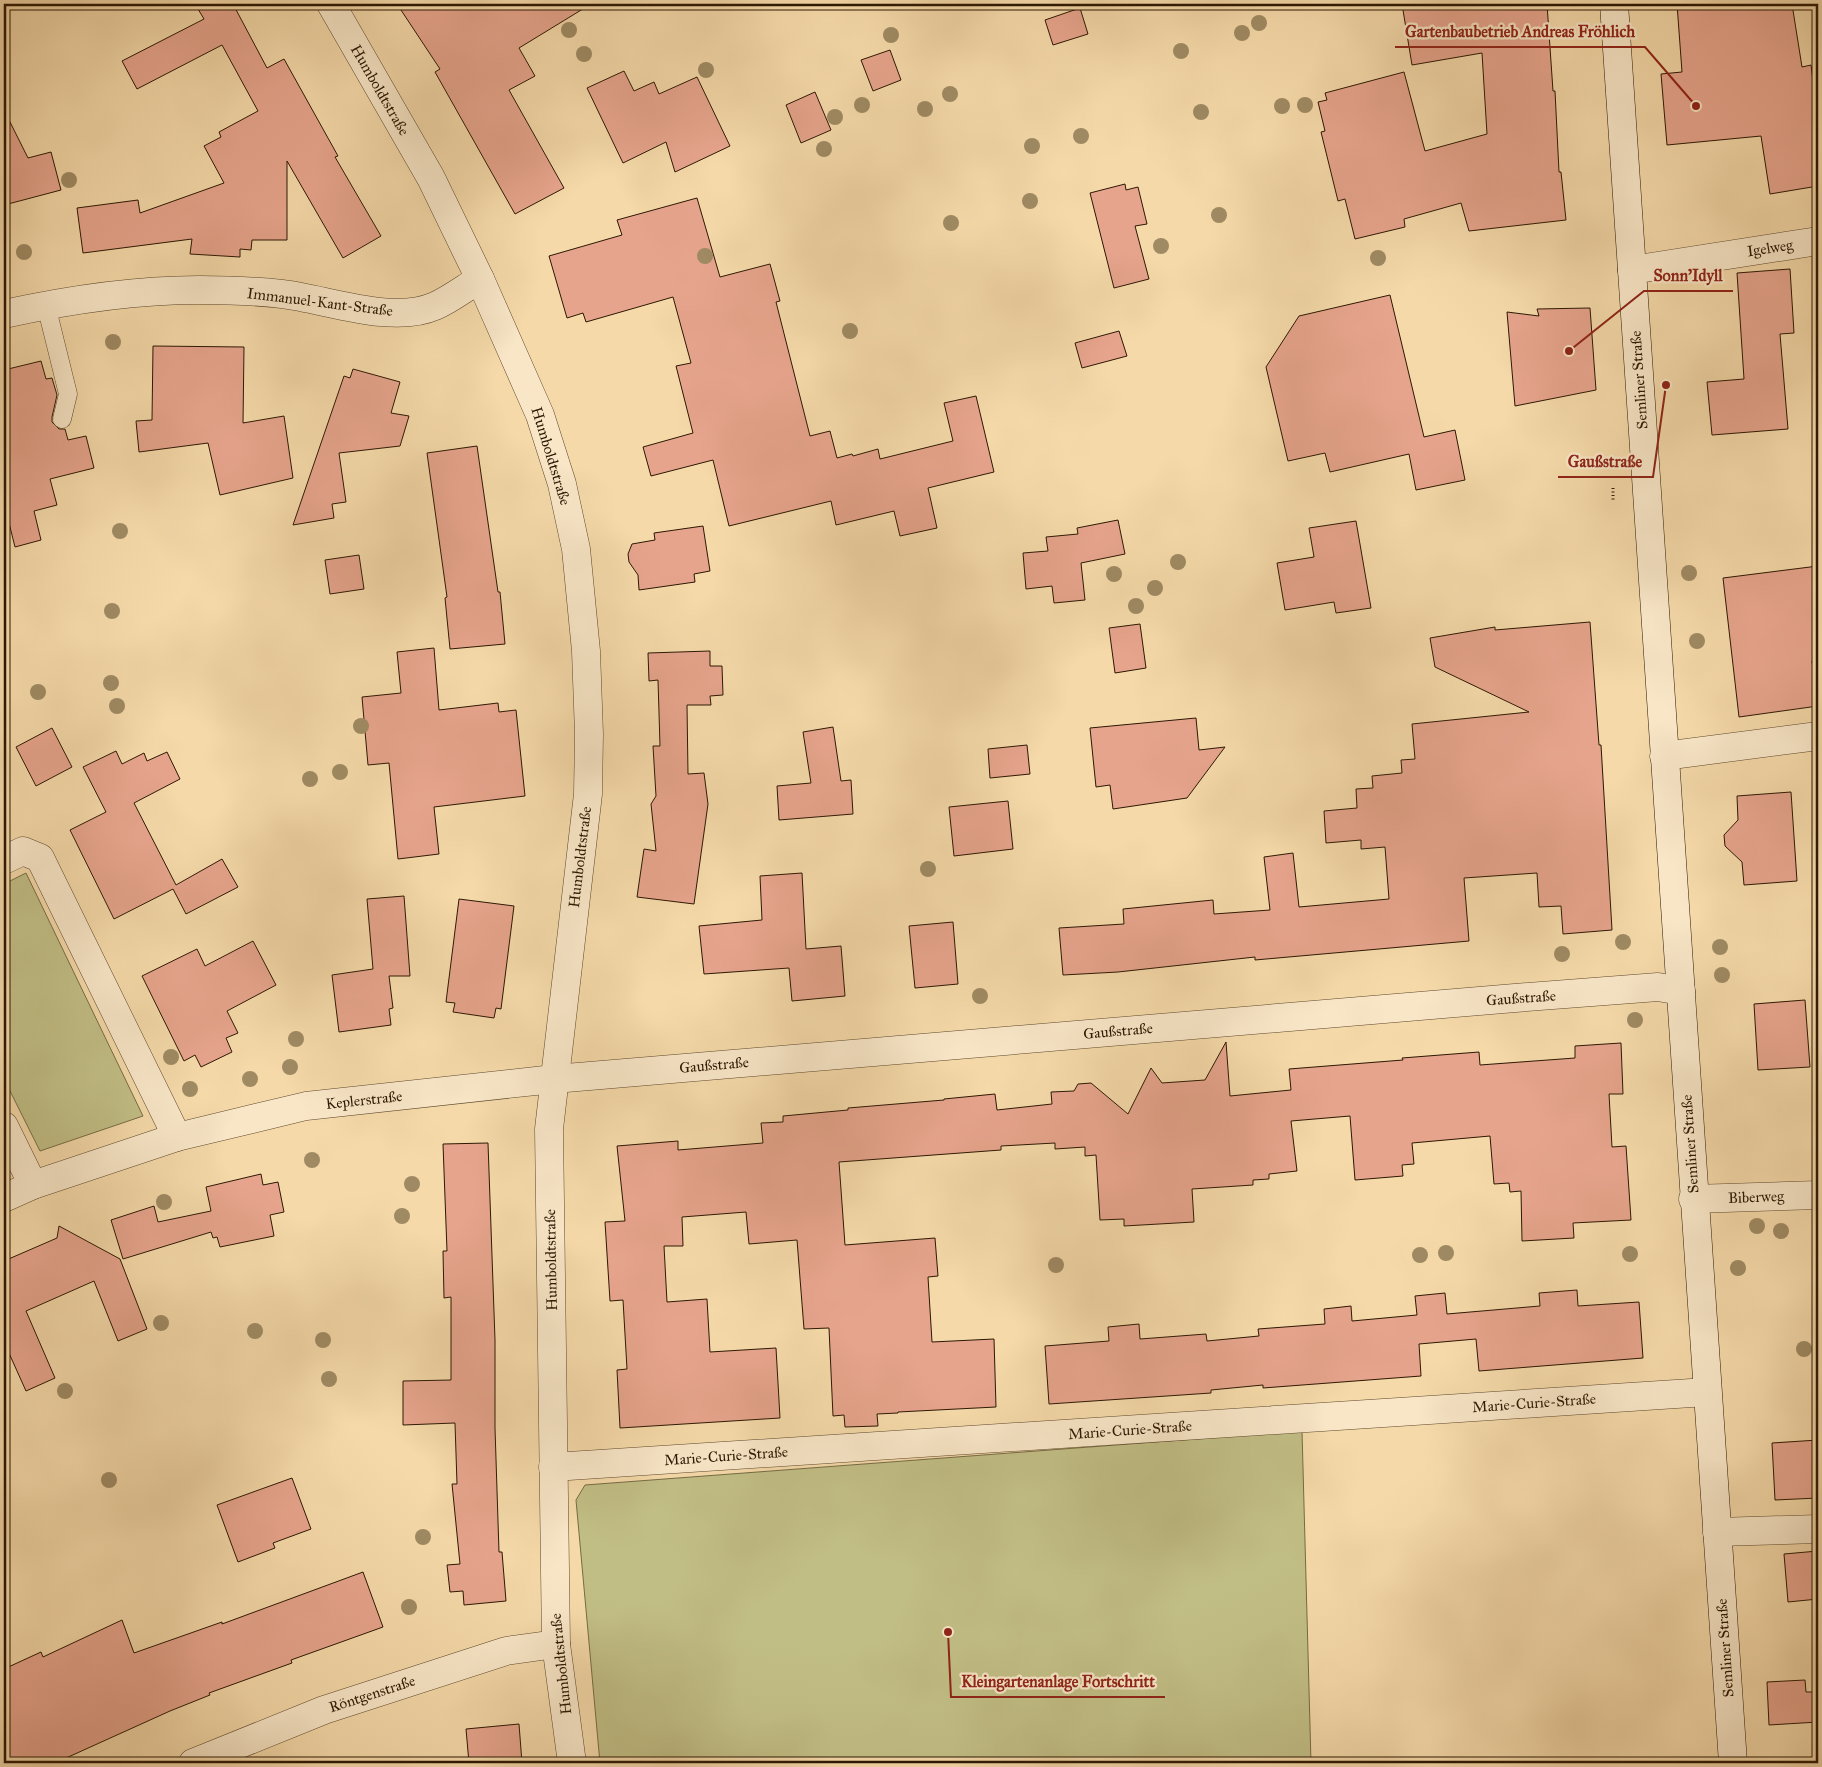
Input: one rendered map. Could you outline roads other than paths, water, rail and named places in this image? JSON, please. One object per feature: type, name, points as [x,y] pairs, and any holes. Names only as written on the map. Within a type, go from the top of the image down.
[{"type":"street","name":"Humboldtstraße","points":[[331,4],[431,178],[480,278],[540,414],[562,484],[576,550],[586,650],[589,734],[588,794],[549,1129],[556,1644],[572,1763]]},
{"type":"street","name":"Semliner Straße","points":[[1614,4],[1733,1763]]},
{"type":"street","name":"Igelweg","points":[[1632,270],[1818,241]]},
{"type":"street","name":"Immanuel-Kant-Straße","points":[[4,314],[46,304],[111,296],[199,290],[283,294],[355,309],[406,312],[434,306],[480,278]]},
{"type":"street","points":[[1664,756],[1818,736]]},
{"type":"street","points":[[4,860],[23,851],[40,858],[177,1137]]},
{"type":"street","name":"Gaußstraße","points":[[554,1079],[1525,997],[1658,987],[1681,991]]},
{"type":"street","name":"Keplerstraße","points":[[4,1198],[33,1185],[177,1137],[306,1106],[554,1079]]},
{"type":"street","points":[[4,1126],[33,1185]]},
{"type":"street","name":"Biberweg","points":[[1694,1200],[1818,1195]]},
{"type":"street","name":"Marie-Curie-Straße","points":[[553,1467],[1707,1392]]},
{"type":"street","points":[[1717,1532],[1818,1529]]},
{"type":"street","name":"Röntgenstraße","points":[[193,1763],[324,1710],[506,1651],[556,1644]]},
{"type":"lane","points":[[46,304],[68,394],[62,419]]},
{"type":"place","name":"Gartenbaubetrieb Andreas Fröhlich","points":[[1696,106]]},
{"type":"place","name":"Sonn'Idyll","points":[[1569,351]]},
{"type":"place","name":"Gaußstraße","points":[[1666,385]]},
{"type":"place","name":"Kleingartenanlage Fortschritt","points":[[948,1632]]}]
